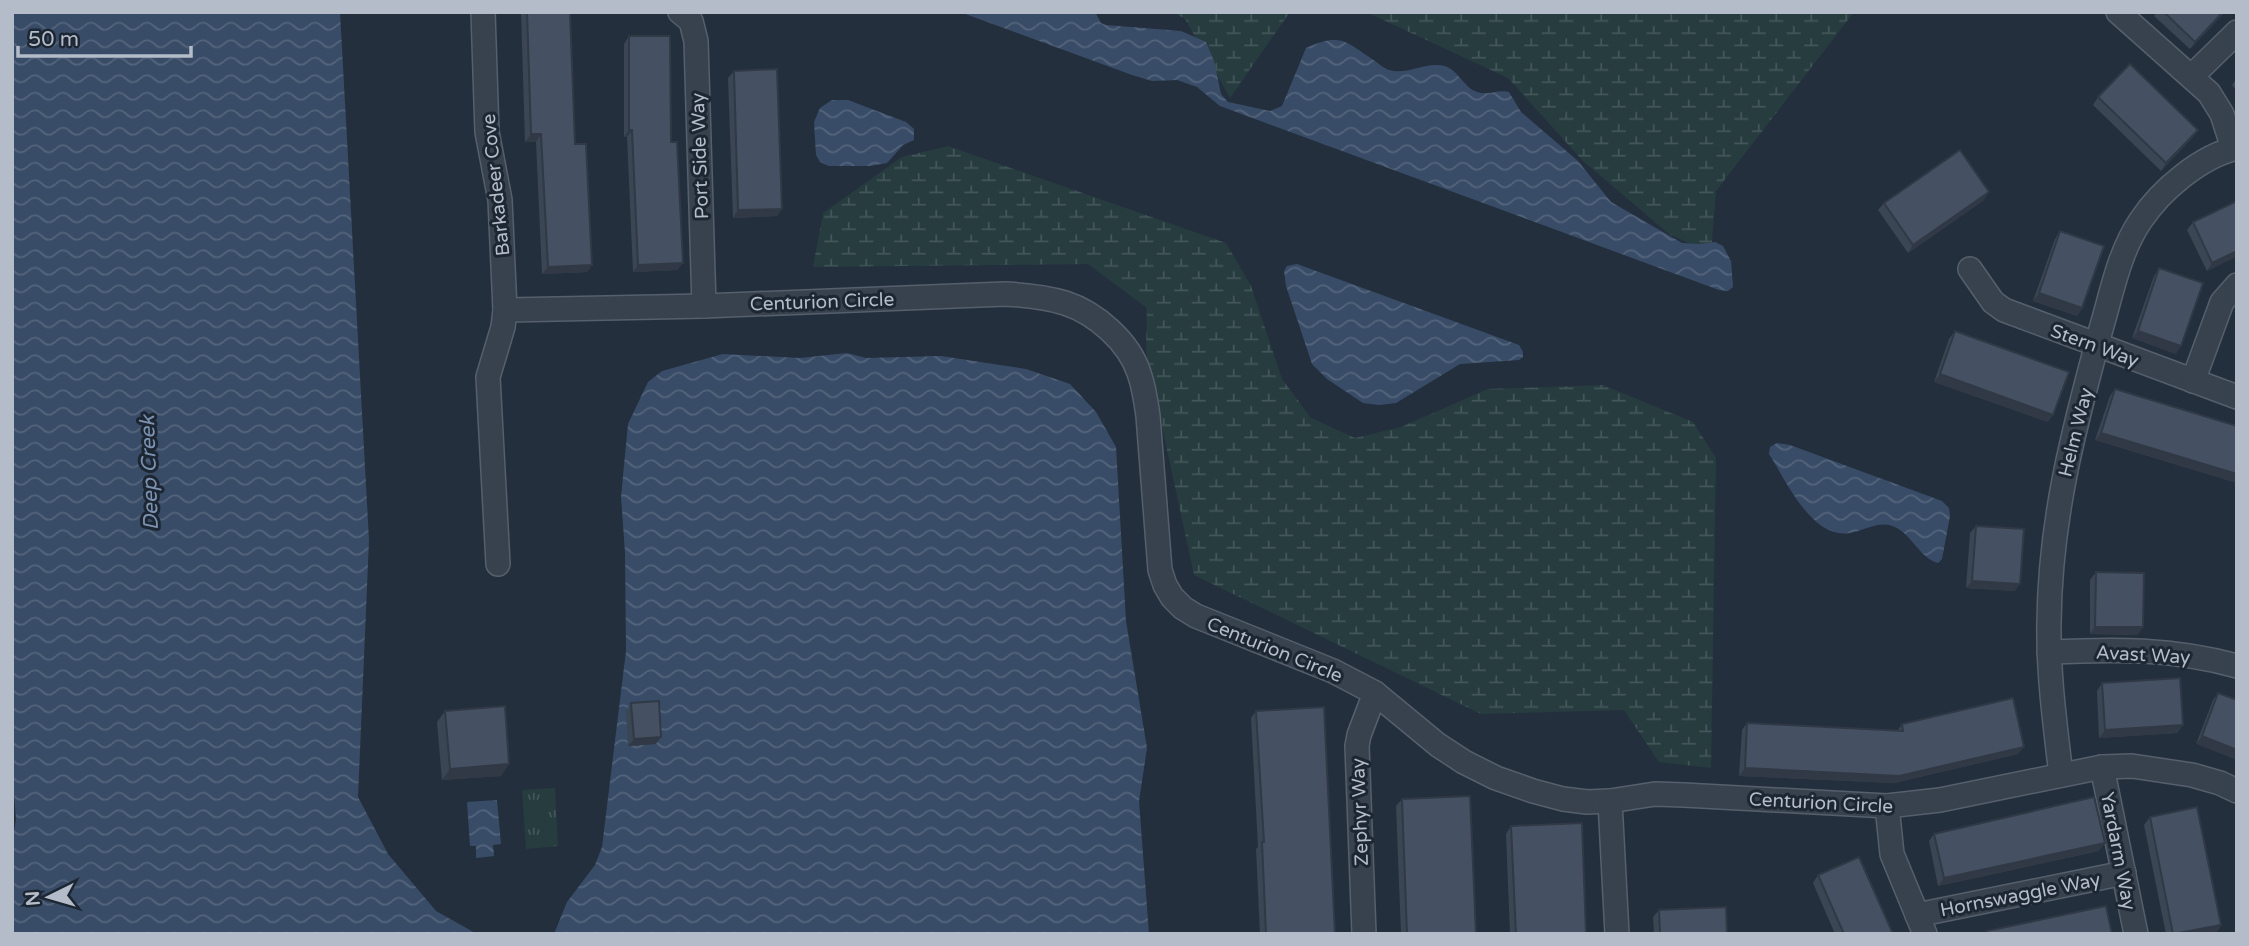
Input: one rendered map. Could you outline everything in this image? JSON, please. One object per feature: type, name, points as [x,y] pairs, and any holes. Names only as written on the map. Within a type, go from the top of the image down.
[{"type":"street","name":"Barkadeer Cove","points":[[483,12],[487,132],[500,200],[505,310],[503,327],[488,377],[498,564]]},
{"type":"street","name":"Port Side Way","points":[[680,12],[691,21],[696,41],[704,306]]},
{"type":"street","points":[[2118,12],[2209,93],[2222,114],[2235,148]]},
{"type":"street","points":[[2192,76],[2237,32]]},
{"type":"street","name":"Helm Way","points":[[2061,775],[2049,652],[2051,584],[2060,492],[2120,262],[2141,219],[2161,195],[2182,176],[2235,148]]},
{"type":"street","name":"Stern Way","points":[[1970,270],[1993,302],[2004,310],[2237,397]]},
{"type":"street","points":[[2193,381],[2222,302],[2237,285]]},
{"type":"street","name":"Centurion Circle","points":[[505,310],[704,306],[1005,293],[1067,303],[1088,314],[1123,345],[1139,370],[1148,416],[1160,570],[1172,597],[1196,616],[1333,671],[1375,693],[1438,745],[1464,762],[1496,778],[1563,799],[1610,801],[1654,794],[1887,806],[1940,800],[2102,767],[2132,766],[2192,775],[2237,791]]},
{"type":"street","name":"Avast Way","points":[[2049,652],[2148,650],[2182,653],[2237,666]]},
{"type":"street","name":"Zephyr Way","points":[[1364,934],[1357,746],[1375,693]]},
{"type":"street","name":"Yardarm Way","points":[[2102,767],[2136,934]]},
{"type":"street","points":[[1610,801],[1617,934]]},
{"type":"street","points":[[1887,806],[1892,854],[1921,924]]},
{"type":"street","name":"Hornswaggle Way","points":[[1921,924],[2124,873]]},
{"type":"green space","points":[[1173,12],[1290,12],[1230,98],[1185,19]]},
{"type":"green space","points":[[1366,12],[1854,12],[1716,191],[1711,253],[1669,234],[1583,161],[1508,78]]},
{"type":"green space","points":[[948,146],[1226,243],[1251,286],[1282,379],[1311,418],[1355,438],[1401,427],[1488,389],[1603,385],[1693,422],[1716,458],[1711,768],[1659,762],[1624,710],[1481,714],[1194,575],[1146,352],[1147,308],[1088,264],[813,267],[823,213],[902,157]]},
{"type":"green space","points":[[555,788],[558,846],[526,849],[522,790]]},
{"type":"water","name":"Deep Creek","points":[[12,12],[340,12],[369,540],[358,797],[388,854],[436,911],[477,934],[12,934],[12,845],[16,819],[12,770]]},
{"type":"water","points":[[960,12],[1095,12],[1101,23],[1106,25],[1181,31],[1206,42],[1214,61],[1221,94],[1228,102],[1270,111],[1282,106],[1306,48],[1318,43],[1343,41],[1389,70],[1445,66],[1477,92],[1509,92],[1521,112],[1578,161],[1611,202],[1682,243],[1715,242],[1723,246],[1731,261],[1733,287],[1728,291],[1719,290],[1220,106],[1197,87],[1177,80],[1152,81],[1132,75]]},
{"type":"water","points":[[832,100],[848,100],[906,122],[914,129],[914,140],[903,145],[887,163],[870,166],[829,166],[820,162],[816,155],[814,122],[820,108]]},
{"type":"water","points":[[1297,264],[1519,345],[1523,357],[1519,360],[1460,364],[1396,403],[1363,403],[1327,379],[1312,364],[1286,286],[1284,271],[1287,266]]},
{"type":"water","points":[[847,353],[866,358],[941,356],[1026,369],[1070,384],[1096,412],[1116,447],[1126,621],[1147,748],[1139,801],[1149,934],[554,934],[567,902],[595,865],[602,847],[626,651],[625,552],[621,497],[628,424],[648,382],[662,371],[723,354],[800,358]]},
{"type":"water","points":[[1777,443],[1790,445],[1942,501],[1949,508],[1950,516],[1942,559],[1938,563],[1931,560],[1905,534],[1892,526],[1876,525],[1850,533],[1836,533],[1824,527],[1802,506],[1769,454],[1770,447]]},
{"type":"water","points":[[497,800],[501,844],[493,845],[494,856],[476,858],[476,846],[470,846],[467,802]]},
{"type":"building","points":[[527,12],[570,12],[575,144],[586,144],[592,265],[548,267],[541,134],[531,134]]},
{"type":"building","points":[[2164,12],[2223,12],[2195,42]]},
{"type":"building","points":[[629,36],[670,36],[671,142],[677,142],[683,263],[638,265],[632,130],[629,130]]},
{"type":"building","points":[[2130,64],[2198,130],[2166,163],[2098,97]]},
{"type":"building","points":[[777,69],[782,209],[738,210],[734,71]]},
{"type":"building","points":[[1960,150],[1989,192],[1913,245],[1884,203]]},
{"type":"building","points":[[2237,201],[2237,251],[2212,263],[2193,222]]},
{"type":"building","points":[[2060,231],[2104,246],[2082,308],[2039,293]]},
{"type":"building","points":[[2159,268],[2203,283],[2181,346],[2138,331]]},
{"type":"building","points":[[1955,331],[2069,372],[2053,415],[1940,374]]},
{"type":"building","points":[[2115,389],[2237,426],[2237,474],[2101,433]]},
{"type":"building","points":[[1976,526],[2024,529],[2020,584],[1972,581]]},
{"type":"building","points":[[2096,572],[2144,573],[2143,627],[2095,627]]},
{"type":"building","points":[[2180,678],[2183,725],[2105,730],[2102,683]]},
{"type":"building","points":[[2218,693],[2237,700],[2237,750],[2202,736]]},
{"type":"building","points":[[2013,698],[2024,747],[1899,776],[1745,768],[1747,723],[1903,731],[1902,724]]},
{"type":"building","points":[[659,701],[661,737],[634,739],[631,703]]},
{"type":"building","points":[[505,706],[509,764],[450,769],[445,711]]},
{"type":"building","points":[[1324,707],[1335,934],[1266,934],[1264,842],[1256,711]]},
{"type":"building","points":[[1470,796],[1476,934],[1407,934],[1402,799]]},
{"type":"building","points":[[2094,797],[2105,843],[1944,878],[1934,834]]},
{"type":"building","points":[[2197,807],[2221,925],[2173,934],[2150,817]]},
{"type":"building","points":[[1582,823],[1586,934],[1516,934],[1511,826]]},
{"type":"building","points":[[1859,857],[1893,934],[1844,934],[1818,875]]},
{"type":"building","points":[[2106,906],[2112,934],[1988,934],[1987,931]]},
{"type":"building","points":[[1726,907],[1727,934],[1660,934],[1659,910]]}]
